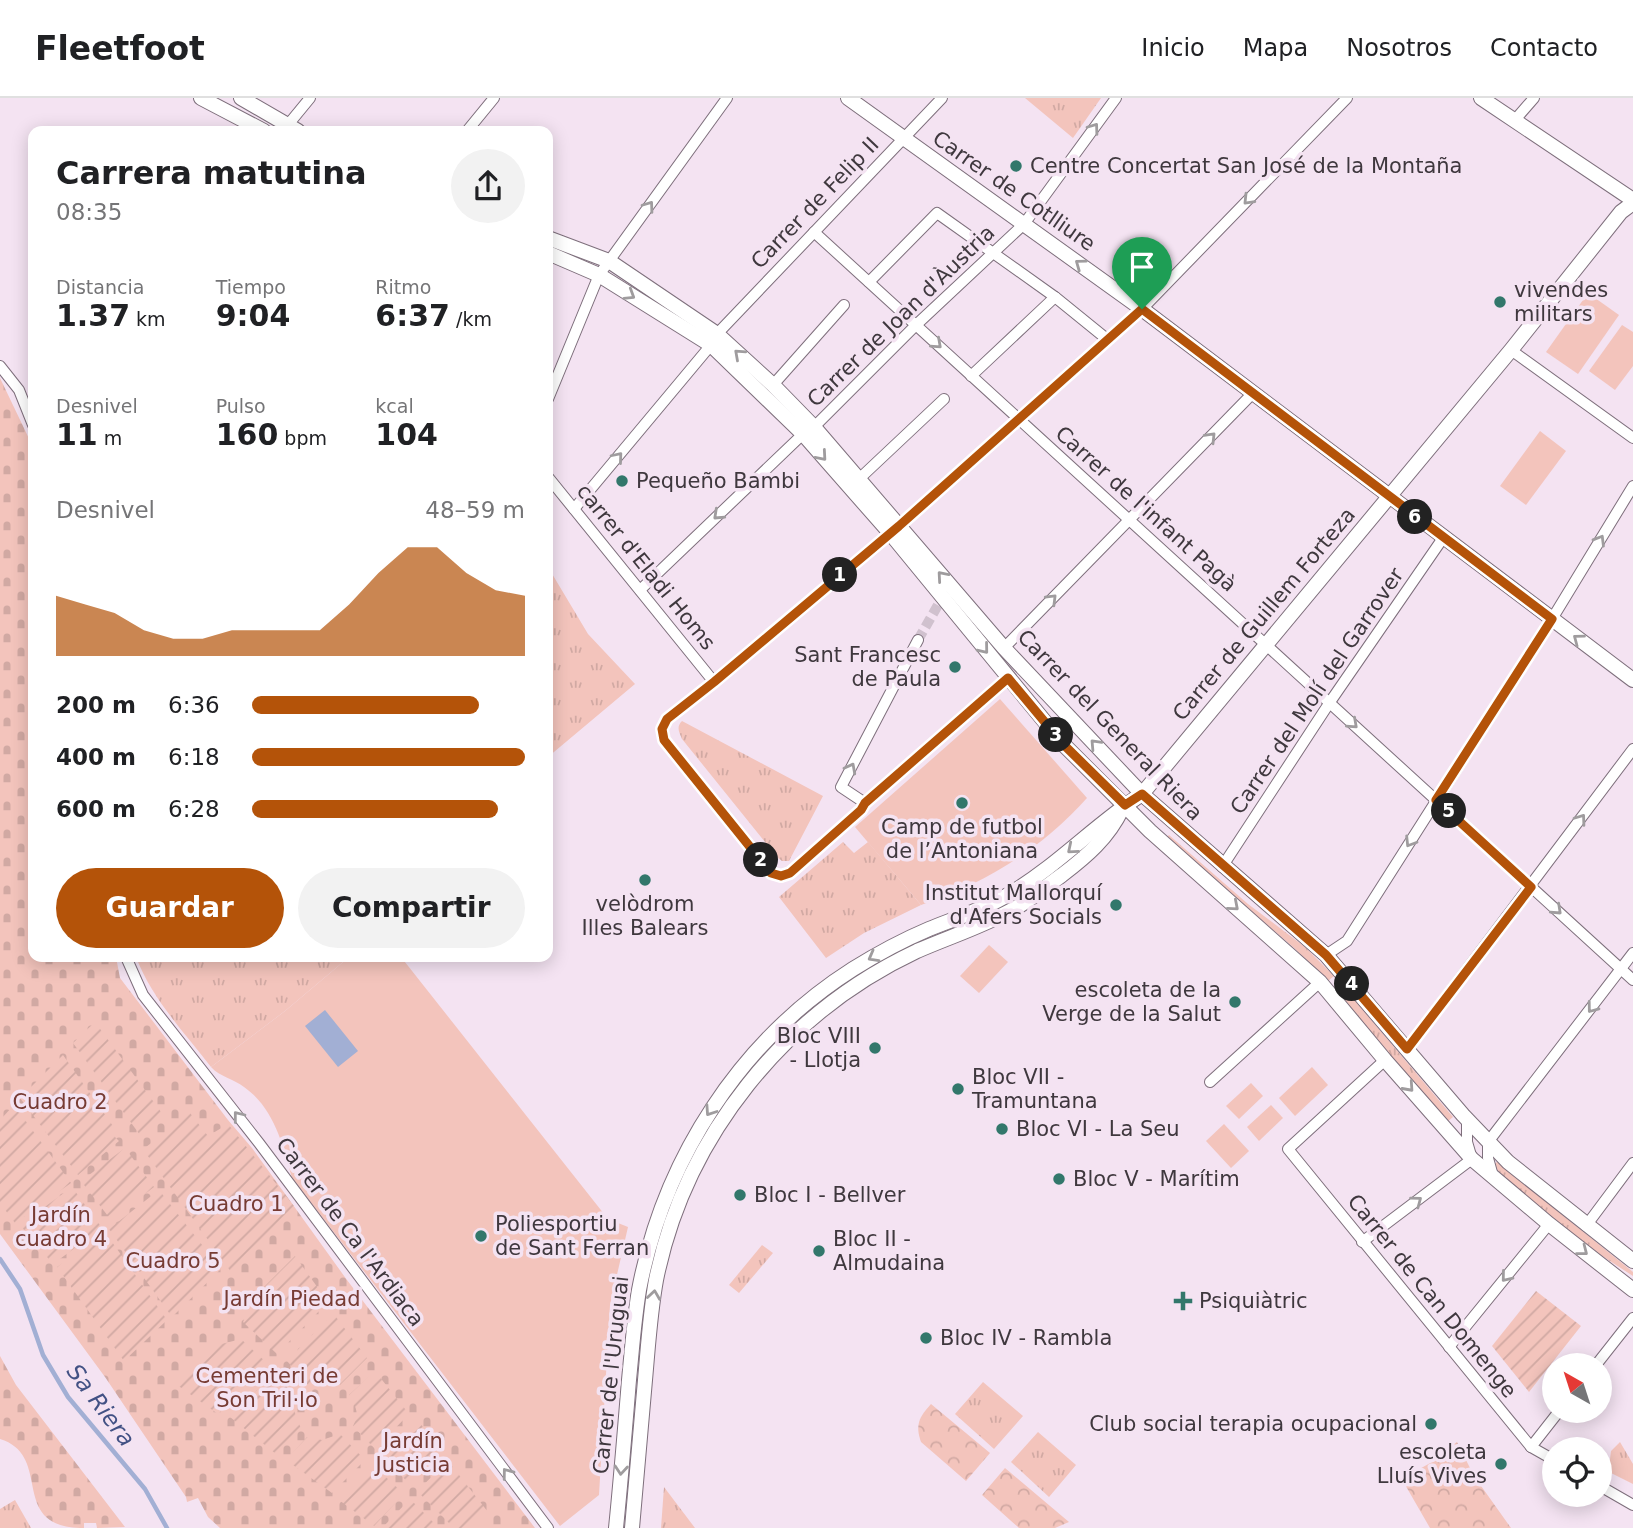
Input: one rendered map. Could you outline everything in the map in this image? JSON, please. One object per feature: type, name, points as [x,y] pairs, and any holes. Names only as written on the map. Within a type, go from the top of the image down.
[{"type":"street","points":[[201,98],[254,126]]},
{"type":"street","points":[[241,98],[288,126]]},
{"type":"street","points":[[295,126],[310,98]]},
{"type":"street","points":[[471,126],[494,98]]},
{"type":"street","points":[[553,387],[599,275],[727,98]]},
{"type":"street","name":"Carrer de Cotlliure","points":[[848,98],[1142,309],[1633,680]]},
{"type":"street","name":"Carrer de Felip II","points":[[574,509],[714,340],[942,98]]},
{"type":"street","name":"Carrer de Joan d'Àustria","points":[[640,590],[1024,224],[1116,98]]},
{"type":"street","points":[[1008,678],[865,803],[861,810],[790,873],[781,876],[771,873],[664,740],[662,729],[667,719],[894,530],[1142,309],[1347,98]]},
{"type":"street","points":[[1481,98],[1633,202]]},
{"type":"street","points":[[1514,121],[1534,98]]},
{"type":"street","name":"Carrer de Guillem Forteza","points":[[1125,805],[1142,794],[1511,350],[1621,212],[1633,202]]},
{"type":"street","points":[[869,282],[937,213],[1055,296],[1108,340]]},
{"type":"street","name":"Carrer de l'infant Pagà","points":[[814,232],[1633,980]]},
{"type":"street","name":"Carrer del General Riera","points":[[553,240],[609,261],[773,385],[894,530],[1142,794],[1222,867],[1326,955],[1488,1142],[1587,1226],[1633,1261]]},
{"type":"street","name":"Carrer del General Riera","points":[[553,255],[599,275],[714,340],[809,431],[859,479],[894,530],[1008,678],[1064,745],[1150,831],[1320,982],[1472,1158],[1549,1224],[1633,1290]]},
{"type":"street","points":[[971,376],[1055,296]]},
{"type":"street","points":[[773,385],[844,305]]},
{"type":"street","points":[[1511,350],[1633,438]]},
{"type":"street","points":[[0,366],[19,390],[28,412]]},
{"type":"street","points":[[1004,648],[1253,393]]},
{"type":"street","points":[[859,479],[944,400]]},
{"type":"street","name":"carrer d'Eladi Homs","points":[[553,483],[714,682]]},
{"type":"street","points":[[1326,955],[1347,941],[1552,619],[1633,486]]},
{"type":"street","name":"Carrer del Molí del Garrover","points":[[1222,867],[1330,702],[1443,538]]},
{"type":"street","points":[[865,803],[841,787],[918,640]]},
{"type":"street","points":[[1407,1049],[1633,749]]},
{"type":"street","name":"Carrer de l'Uruguai","points":[[616,1528],[634,1333],[645,1263],[675,1174],[712,1108],[755,1052],[792,1015],[834,982],[893,947],[1009,895],[1062,858],[1125,805]]},
{"type":"street","name":"Carrer de l'Uruguai","points":[[632,1528],[657,1277],[680,1200],[729,1109],[772,1057],[827,1005],[867,977],[893,963],[1020,905],[1089,855],[1111,830],[1125,805]]},
{"type":"street","points":[[1493,1176],[1488,1158],[1488,1142],[1633,953]]},
{"type":"street","name":"Carrer de Ca l'Ardiaca","points":[[128,962],[144,995],[548,1528]]},
{"type":"street","points":[[1210,1082],[1320,982]]},
{"type":"street","name":"Carrer de Can Domenge","points":[[1385,1060],[1288,1149],[1531,1447],[1542,1453]]},
{"type":"street","points":[[1362,1242],[1472,1158],[1467,1142],[1467,1119]]},
{"type":"street","points":[[1587,1226],[1633,1163]]},
{"type":"street","points":[[1450,1347],[1549,1224]]},
{"type":"street","points":[[1605,1353],[1633,1318]]},
{"type":"street","points":[[1531,1447],[1550,1423]]},
{"type":"street","points":[[1612,1493],[1633,1505]]},
{"type":"green space","points":[[1025,98],[1101,98],[1073,138]]},
{"type":"green space","points":[[1588,293],[1619,315],[1578,374],[1546,352]]},
{"type":"green space","points":[[1622,325],[1633,332],[1633,366],[1615,390],[1589,371]]},
{"type":"green space","name":"Cementeri de Son Tril·lo","points":[[0,378],[28,437],[28,962],[117,962],[120,978],[252,1148],[347,1280],[535,1528],[220,1528],[208,1517],[198,1498],[187,1502],[105,1377],[0,1234]]},
{"type":"green space","points":[[1540,431],[1566,451],[1526,505],[1500,486]]},
{"type":"green space","points":[[553,575],[588,634],[635,684],[553,753]]},
{"type":"green space","name":"Camp de futbol de l’Antoniana","points":[[1000,699],[1087,798],[1051,833],[1011,862],[968,886],[921,905],[855,827]]},
{"type":"green space","points":[[682,721],[823,796],[789,861],[778,858],[682,739],[679,727]]},
{"type":"green space","points":[[1169,835],[1248,904],[1305,947],[1334,976],[1328,981],[1293,947],[1166,838]]},
{"type":"green space","points":[[843,842],[854,853],[868,842],[921,905],[864,933],[826,958],[779,897]]},
{"type":"green space","points":[[989,945],[1008,962],[979,993],[960,976]]},
{"type":"green space","points":[[138,962],[343,962],[285,1011],[211,1067],[160,1001]]},
{"type":"green space","name":"Poliesportiu de Sant Ferran","points":[[343,962],[405,962],[608,1219],[628,1227],[610,1305],[599,1495],[560,1526],[292,1178],[276,1128],[263,1105],[244,1087],[211,1067],[285,1011]]},
{"type":"green space","points":[[1341,984],[1453,1117],[1447,1122],[1335,989]]},
{"type":"green space","points":[[95,1022],[164,1116],[140,1135],[73,1043]]},
{"type":"green space","name":"Cuadro 2","points":[[63,1055],[113,1126],[110,1132],[119,1141],[78,1175],[20,1098]]},
{"type":"green space","points":[[1312,1067],[1328,1085],[1295,1116],[1279,1098]]},
{"type":"green space","points":[[1251,1083],[1263,1096],[1239,1119],[1226,1106]]},
{"type":"green space","points":[[14,1105],[71,1183],[15,1223],[0,1203],[0,1120]]},
{"type":"green space","points":[[1271,1105],[1283,1118],[1259,1141],[1247,1127]]},
{"type":"green space","name":"Cuadro 1","points":[[190,1113],[208,1136],[228,1124],[294,1206],[231,1272],[145,1152],[146,1147]]},
{"type":"green space","points":[[1224,1124],[1249,1151],[1231,1168],[1206,1141]]},
{"type":"green space","points":[[125,1148],[154,1187],[111,1220],[81,1181]]},
{"type":"green space","points":[[1497,1162],[1633,1272],[1633,1276],[1596,1252],[1508,1182],[1495,1167]]},
{"type":"green space","name":"Jardín cuadro 4","points":[[72,1187],[102,1228],[53,1264],[20,1225]]},
{"type":"green space","name":"Cuadro 5","points":[[159,1190],[221,1269],[172,1317],[109,1229]]},
{"type":"green space","points":[[105,1232],[167,1320],[124,1361],[57,1267]]},
{"type":"green space","points":[[762,1245],[773,1253],[739,1293],[729,1285]]},
{"type":"green space","name":"Jardín Piedad","points":[[295,1256],[328,1302],[277,1354],[243,1322],[253,1298]]},
{"type":"green space","points":[[1536,1291],[1581,1326],[1560,1353],[1542,1353],[1542,1376],[1529,1392],[1492,1346]]},
{"type":"green space","points":[[333,1313],[367,1358],[340,1385],[323,1381],[308,1385],[287,1361]]},
{"type":"green space","points":[[241,1339],[268,1364],[218,1414],[173,1382],[206,1348]]},
{"type":"green space","points":[[0,1356],[16,1385],[125,1527],[97,1528],[96,1523],[84,1523],[84,1528],[60,1525],[46,1516],[38,1504],[25,1460],[16,1448],[0,1439]]},
{"type":"green space","points":[[375,1371],[409,1414],[375,1449],[353,1426],[356,1410],[349,1395]]},
{"type":"green space","points":[[273,1374],[298,1397],[295,1412],[301,1428],[276,1454],[230,1417]]},
{"type":"green space","points":[[983,1382],[1023,1416],[994,1449],[955,1414]]},
{"type":"green space","points":[[931,1404],[990,1453],[966,1481],[921,1442],[919,1422]]},
{"type":"green space","name":"Jardín Justicia","points":[[417,1419],[443,1454],[412,1486],[380,1455]]},
{"type":"green space","points":[[1038,1432],[1076,1465],[1049,1497],[1011,1462]]},
{"type":"green space","points":[[340,1434],[365,1460],[332,1493],[286,1460],[307,1437],[322,1440]]},
{"type":"green space","points":[[1457,1442],[1474,1476],[1511,1528],[1430,1528],[1400,1476],[1411,1468],[1414,1472],[1441,1457],[1439,1453]]},
{"type":"green space","points":[[1620,1442],[1633,1464],[1633,1484],[1612,1474],[1612,1450]]},
{"type":"green space","points":[[448,1461],[488,1512],[473,1528],[454,1528],[417,1491]]},
{"type":"green space","points":[[373,1465],[404,1494],[374,1526],[339,1500]]},
{"type":"green space","points":[[1005,1468],[1069,1522],[1055,1528],[1019,1528],[982,1495]]},
{"type":"green space","points":[[664,1487],[695,1528],[661,1528]]},
{"type":"green space","points":[[410,1499],[439,1528],[382,1528]]},
{"type":"green space","points":[[15,1500],[31,1528],[0,1528],[0,1509]]},
{"type":"water","points":[[325,1010],[358,1051],[338,1067],[305,1026]]},
{"type":"waterway","name":"Sa Riera","points":[[0,1259],[20,1289],[43,1355],[68,1397],[145,1489],[167,1528]]},
{"type":"tunnel","points":[[918,640],[942,598]]},
{"type":"place","name":"Centre Concertat San José de la Montaña","points":[[1016,166]]},
{"type":"place","name":"vivendes militars","points":[[1500,302]]},
{"type":"place","name":"Pequeño Bambi","points":[[622,481]]},
{"type":"place","name":"Sant Francesc de Paula","points":[[955,667]]},
{"type":"place","name":"Camp de futbol de l’Antoniana","points":[[962,803]]},
{"type":"place","name":"velòdrom Illes Balears","points":[[645,880]]},
{"type":"place","name":"Institut Mallorquí d'Afers Socials","points":[[1116,905]]},
{"type":"place","name":"escoleta de la Verge de la Salut","points":[[1235,1002]]},
{"type":"place","name":"Bloc VIII - Llotja","points":[[875,1048]]},
{"type":"place","name":"Bloc VII - Tramuntana","points":[[958,1089]]},
{"type":"place","name":"Bloc VI - La Seu","points":[[1002,1129]]},
{"type":"place","name":"Bloc V - Marítim","points":[[1059,1179]]},
{"type":"place","name":"Bloc I - Bellver","points":[[740,1195]]},
{"type":"place","name":"Poliesportiu de Sant Ferran","points":[[481,1236]]},
{"type":"place","name":"Bloc II - Almudaina","points":[[819,1251]]},
{"type":"place","name":"Psiquiàtric","points":[[1183,1301]]},
{"type":"place","name":"Bloc IV - Rambla","points":[[926,1338]]},
{"type":"place","name":"Club social terapia ocupacional","points":[[1431,1424]]},
{"type":"place","name":"escoleta Lluís Vives","points":[[1501,1464]]},
{"type":"route","points":[[1142,309],[1552,619],[1436,800],[1531,887],[1407,1049],[1326,955],[1222,867],[1142,794],[1125,805],[1064,745],[1008,678],[865,803],[861,810],[790,873],[781,876],[771,873],[664,740],[662,729],[667,719],[899,526],[1142,309]]}]
